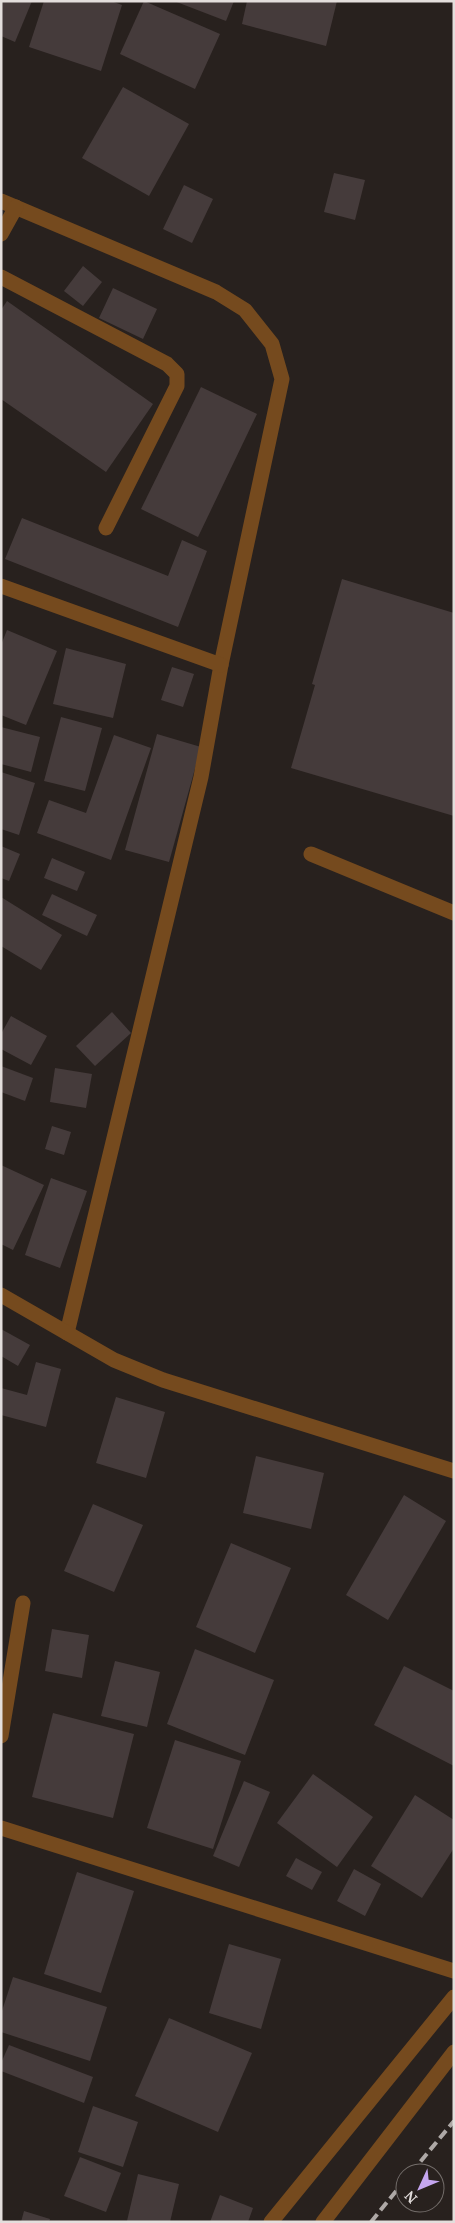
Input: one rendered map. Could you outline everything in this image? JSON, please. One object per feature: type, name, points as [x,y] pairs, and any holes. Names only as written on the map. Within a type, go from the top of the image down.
[{"type":"street","points":[[1,201],[216,292],[245,310],[272,344],[282,379],[222,665],[202,777],[67,1333]]},
{"type":"street","points":[[1,234],[16,207]]},
{"type":"street","points":[[1,277],[167,364],[177,374],[178,386],[106,528]]},
{"type":"street","points":[[1,586],[222,665]]},
{"type":"street","points":[[312,854],[454,913]]},
{"type":"street","points":[[1,1295],[114,1360],[163,1380],[454,1471]]},
{"type":"street","points":[[1,1736],[23,1603]]},
{"type":"street","points":[[1,1828],[454,1971]]},
{"type":"street","points":[[271,2222],[454,1997]]},
{"type":"street","points":[[323,2222],[454,2052]]},
{"type":"building","points":[[1,1],[32,1],[15,42],[1,36]]},
{"type":"building","points":[[44,1],[111,1],[122,5],[101,71],[29,47]]},
{"type":"building","points":[[144,1],[220,34],[195,89],[120,54]]},
{"type":"building","points":[[174,1],[234,1],[226,21]]},
{"type":"building","points":[[247,1],[337,1],[326,46],[242,24]]},
{"type":"building","points":[[123,87],[189,124],[149,196],[82,158]]},
{"type":"building","points":[[334,173],[365,180],[355,220],[324,212]]},
{"type":"building","points":[[184,185],[213,199],[192,243],[163,229]]},
{"type":"building","points":[[83,266],[102,282],[83,306],[64,291]]},
{"type":"building","points":[[113,288],[157,309],[143,339],[99,318]]},
{"type":"building","points":[[7,301],[153,404],[106,472],[1,399],[1,310]]},
{"type":"building","points":[[201,387],[257,414],[198,537],[141,509]]},
{"type":"building","points":[[22,518],[168,576],[182,540],[207,551],[178,627],[5,559]]},
{"type":"building","points":[[342,579],[454,613],[454,816],[291,768],[315,685],[312,684]]},
{"type":"building","points":[[7,630],[57,651],[26,725],[1,715],[1,645]]},
{"type":"building","points":[[66,648],[126,664],[113,718],[53,704]]},
{"type":"building","points":[[172,667],[194,674],[183,707],[161,700]]},
{"type":"building","points":[[61,717],[102,728],[85,791],[44,781]]},
{"type":"building","points":[[1,727],[40,737],[31,772],[1,764]]},
{"type":"building","points":[[157,734],[201,747],[169,862],[125,850]]},
{"type":"building","points":[[114,735],[151,748],[111,860],[37,833],[49,800],[86,813]]},
{"type":"building","points":[[1,772],[35,783],[19,835],[1,829]]},
{"type":"building","points":[[1,846],[20,854],[9,881],[1,878]]},
{"type":"building","points":[[52,858],[85,872],[77,891],[44,878]]},
{"type":"building","points":[[52,894],[97,915],[87,936],[42,915]]},
{"type":"building","points":[[1,897],[62,935],[41,970],[1,946]]},
{"type":"building","points":[[112,1012],[131,1033],[95,1066],[76,1046]]},
{"type":"building","points":[[11,1016],[47,1036],[31,1065],[1,1049],[1,1034]]},
{"type":"building","points":[[1,1066],[33,1078],[25,1101],[1,1092]]},
{"type":"building","points":[[55,1068],[92,1074],[86,1108],[50,1102]]},
{"type":"building","points":[[52,1126],[71,1132],[64,1155],[45,1149]]},
{"type":"building","points":[[1,1165],[44,1185],[13,1250],[1,1244]]},
{"type":"building","points":[[51,1178],[87,1191],[60,1268],[25,1255]]},
{"type":"building","points":[[1,1329],[30,1345],[18,1366],[1,1356]]},
{"type":"building","points":[[36,1362],[61,1369],[46,1427],[1,1415],[1,1388],[27,1395]]},
{"type":"building","points":[[116,1397],[165,1412],[146,1478],[96,1463]]},
{"type":"building","points":[[256,1456],[324,1473],[311,1529],[243,1513]]},
{"type":"building","points":[[404,1495],[446,1521],[388,1620],[346,1595]]},
{"type":"building","points":[[93,1504],[143,1525],[114,1592],[64,1571]]},
{"type":"building","points":[[231,1543],[291,1568],[255,1653],[196,1627]]},
{"type":"building","points":[[52,1629],[89,1635],[82,1678],[45,1671]]},
{"type":"building","points":[[195,1649],[274,1680],[245,1755],[167,1724]]},
{"type":"building","points":[[115,1661],[160,1672],[147,1727],[101,1716]]},
{"type":"building","points":[[404,1666],[454,1691],[454,1766],[374,1725]]},
{"type":"building","points":[[53,1713],[134,1734],[113,1818],[32,1797]]},
{"type":"building","points":[[175,1740],[241,1761],[213,1849],[147,1828]]},
{"type":"building","points":[[313,1774],[373,1817],[337,1867],[277,1823]]},
{"type":"building","points":[[244,1781],[270,1792],[239,1867],[213,1856]]},
{"type":"building","points":[[415,1795],[454,1820],[454,1848],[422,1898],[371,1866]]},
{"type":"building","points":[[296,1858],[322,1872],[312,1890],[286,1876]]},
{"type":"building","points":[[354,1869],[381,1884],[365,1916],[337,1901]]},
{"type":"building","points":[[77,1872],[134,1891],[101,1993],[44,1974]]},
{"type":"building","points":[[229,1944],[281,1959],[261,2029],[209,2013]]},
{"type":"building","points":[[13,1977],[107,2007],[90,2061],[1,2032],[1,2014]]},
{"type":"building","points":[[169,2018],[252,2053],[218,2132],[135,2096]]},
{"type":"building","points":[[9,2045],[93,2077],[84,2103],[1,2071],[1,2063]]},
{"type":"building","points":[[93,2106],[138,2122],[123,2167],[78,2152]]},
{"type":"building","points":[[80,2157],[121,2173],[106,2212],[64,2196]]},
{"type":"building","points":[[138,2174],[179,2184],[170,2222],[127,2221]]},
{"type":"building","points":[[220,2195],[253,2208],[248,2222],[210,2222]]},
{"type":"building","points":[[24,2211],[50,2219],[49,2222],[21,2222]]},
{"type":"railway","points":[[419,2163],[454,2121]]},
{"type":"railway","points":[[371,2222],[395,2192]]}]
